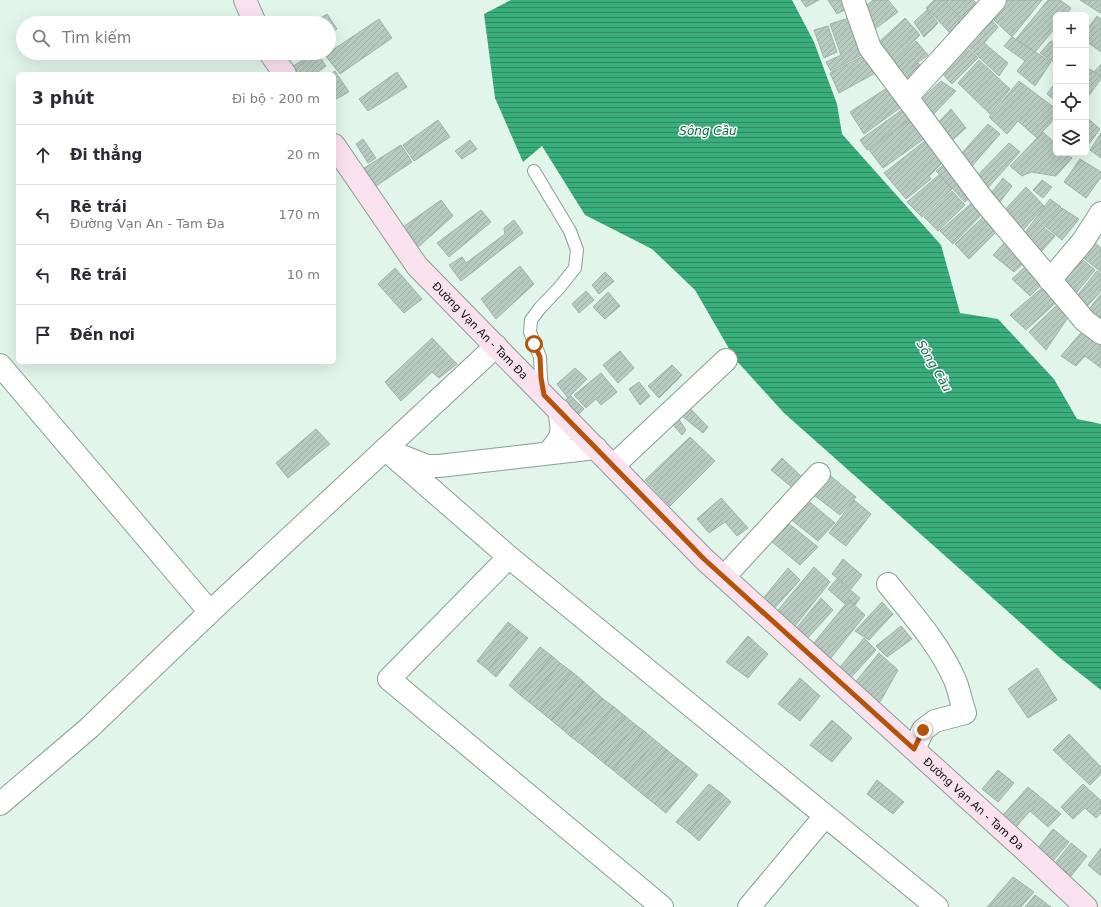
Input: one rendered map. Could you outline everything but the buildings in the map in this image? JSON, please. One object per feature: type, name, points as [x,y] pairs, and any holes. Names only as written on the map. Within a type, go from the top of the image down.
[{"type":"main road","points":[[245,0],[252,16]]},
{"type":"main road","points":[[275,60],[284,72]]},
{"type":"main road","name":"Đường Vạn An - Tam Đa","points":[[336,148],[417,266],[704,559],[1026,850],[1086,907]]},
{"type":"street","points":[[907,97],[995,0]]},
{"type":"street","points":[[855,1],[870,48],[984,200],[1085,321],[1101,333]]},
{"type":"street","points":[[1050,280],[1083,241],[1101,213]]},
{"type":"street","points":[[0,804],[89,728],[210,612],[496,346]]},
{"type":"street","points":[[613,466],[726,360]]},
{"type":"street","points":[[0,365],[210,612]]},
{"type":"street","points":[[548,453],[558,442],[562,434],[551,403]]},
{"type":"street","points":[[385,449],[427,466],[439,466],[596,448]]},
{"type":"street","points":[[385,449],[509,558],[937,907]]},
{"type":"street","points":[[724,577],[819,474]]},
{"type":"street","points":[[509,558],[389,680],[662,907]]},
{"type":"street","points":[[888,584],[938,649],[955,681],[965,713],[935,721],[923,730],[914,749]]},
{"type":"street","points":[[749,907],[825,816]]},
{"type":"lane","points":[[534,171],[570,231],[577,250],[575,268],[531,320],[530,332],[540,357],[541,378],[551,403]]},
{"type":"water","name":"Sông Cầu","points":[[511,0],[792,0],[814,42],[837,104],[842,134],[941,245],[960,313],[998,319],[1054,379],[1077,419],[1101,424],[1101,690],[1059,657],[784,413],[735,359],[695,290],[652,249],[585,215],[542,146],[523,162],[495,98],[484,14]]},
{"type":"route","points":[[534,344],[540,357],[541,378],[544,395],[704,559],[914,749],[923,730]]}]
